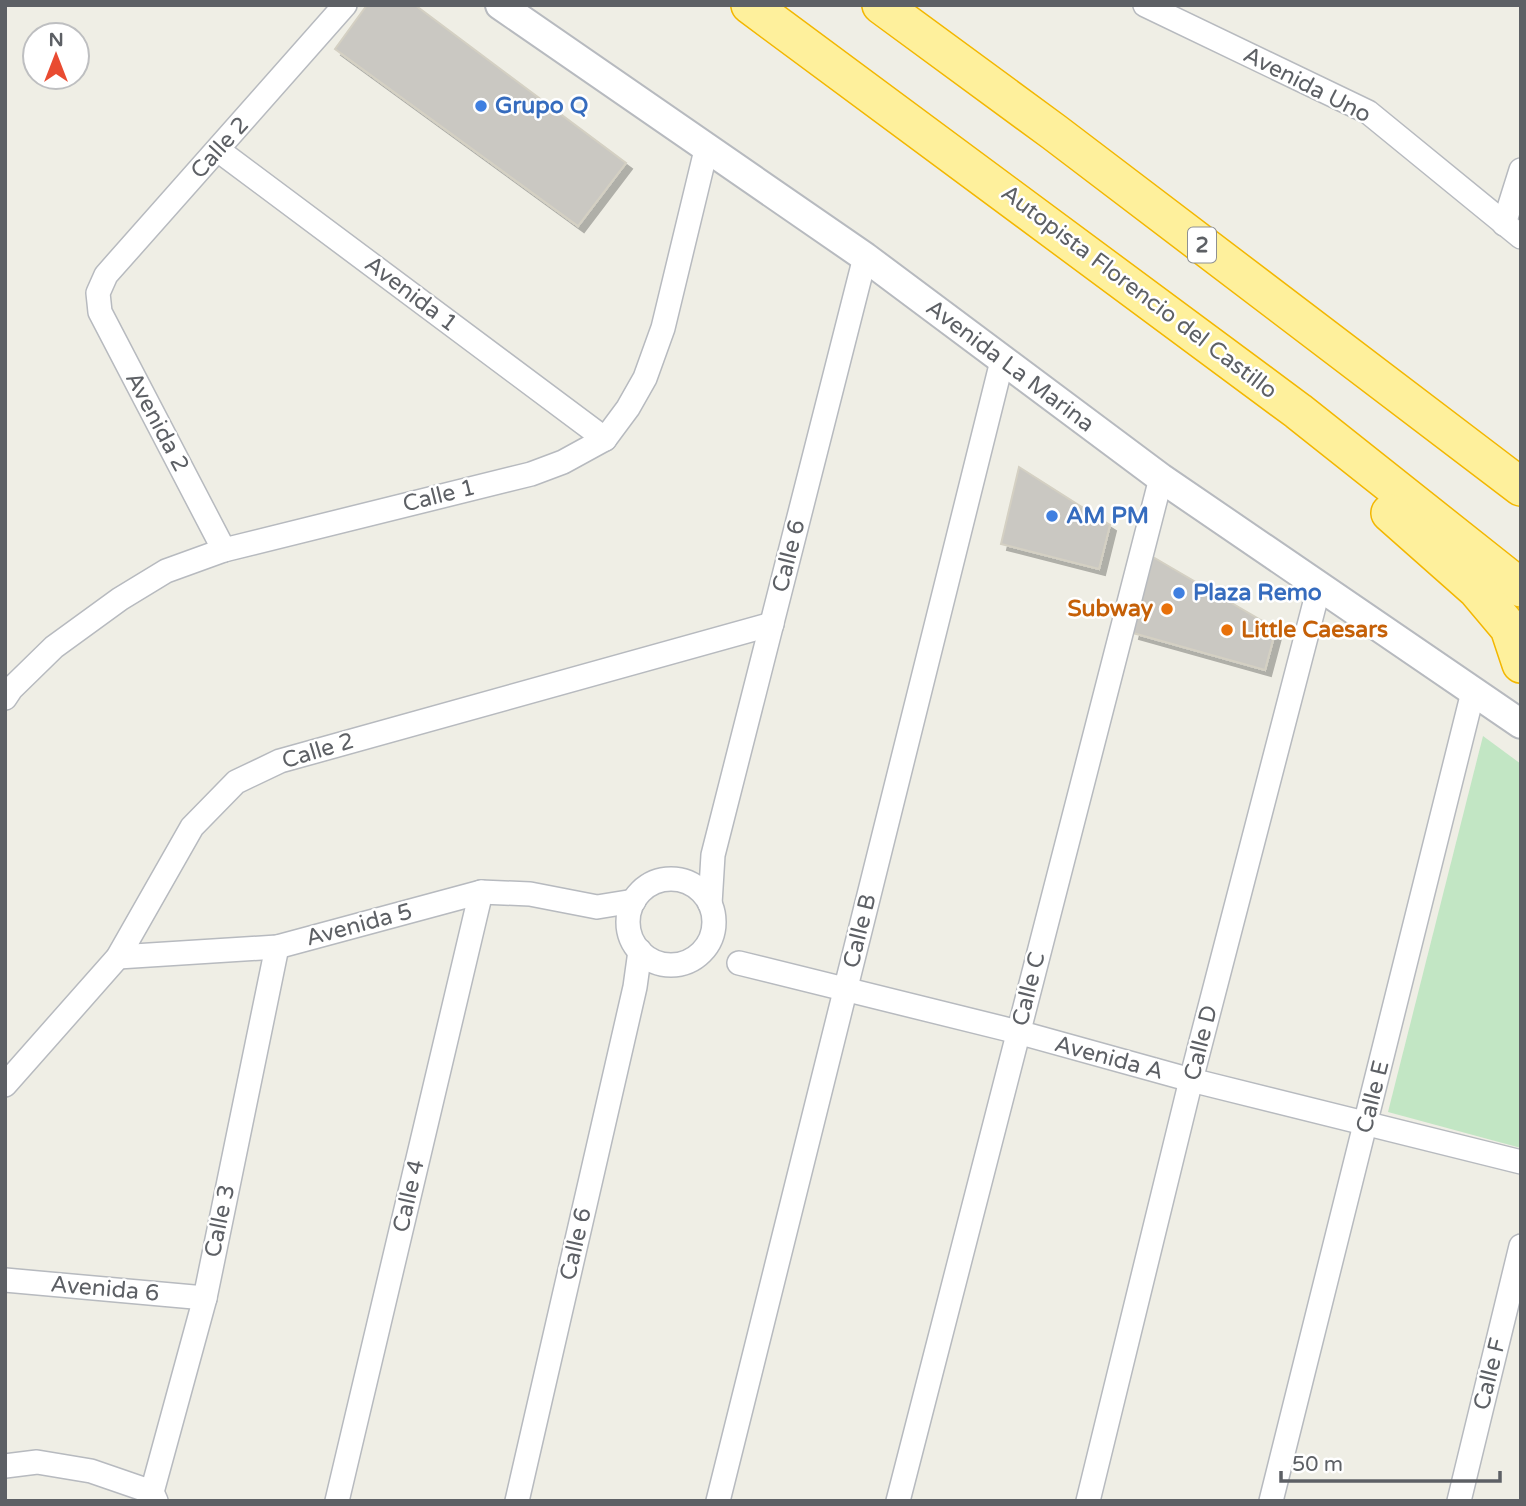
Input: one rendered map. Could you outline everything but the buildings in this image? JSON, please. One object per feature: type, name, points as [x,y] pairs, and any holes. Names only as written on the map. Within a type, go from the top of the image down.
[{"type":"highway","name":"Autopista Florencio del Castillo","points":[[750,5],[1298,411],[1521,588]]},
{"type":"highway","name":"2","points":[[881,5],[1066,141],[1521,487]]},
{"type":"highway","points":[[1298,411],[1368,494],[1477,590],[1509,628],[1521,664]]},
{"type":"street","name":"Calle 2","points":[[98,292],[106,275],[345,5]]},
{"type":"street","name":"Avenida La Marina","points":[[500,5],[865,257],[1160,478],[1521,724]]},
{"type":"street","name":"Avenida Uno","points":[[1145,5],[1368,112],[1512,231]]},
{"type":"street","name":"Calle 1","points":[[5,698],[54,647],[120,599],[166,571],[224,550],[531,474],[563,462],[605,439],[628,408],[645,378],[663,328],[706,146]]},
{"type":"street","name":"Avenida 1","points":[[218,150],[605,439]]},
{"type":"street","points":[[1512,231],[1521,170]]},
{"type":"street","name":"Calle 6","points":[[710,904],[713,855],[865,257]]},
{"type":"street","name":"Avenida 2","points":[[98,292],[100,312],[224,550]]},
{"type":"street","name":"Calle B","points":[[718,1501],[1002,361]]},
{"type":"street","name":"Calle C","points":[[898,1501],[1160,478]]},
{"type":"street","name":"Calle D","points":[[1088,1501],[1191,1080],[1319,587]]},
{"type":"street","name":"Calle 2","points":[[5,1085],[118,957],[192,827],[236,782],[280,761],[772,624]]},
{"type":"street","name":"Calle E","points":[[1271,1501],[1473,692]]},
{"type":"street","points":[[680,880],[713,855]]},
{"type":"street","points":[[680,880],[703,893],[714,917],[713,931],[700,954],[676,965],[662,964],[635,943],[628,923],[634,901],[642,891],[653,883],[680,880]]},
{"type":"street","name":"Avenida 5","points":[[118,957],[277,947],[481,892],[530,894],[597,907],[634,901]]},
{"type":"street","name":"Calle 4","points":[[337,1501],[481,892]]},
{"type":"street","name":"Avenida 5","points":[[597,907],[635,943]]},
{"type":"street","name":"Calle 6","points":[[517,1501],[635,986],[635,943]]},
{"type":"street","name":"Calle 3","points":[[154,1496],[205,1298],[277,947]]},
{"type":"street","name":"Avenida A","points":[[739,963],[1521,1162]]},
{"type":"street","points":[[635,986],[662,964]]},
{"type":"street","name":"Calle F","points":[[1459,1501],[1521,1246]]},
{"type":"street","name":"Avenida 6","points":[[5,1280],[205,1298]]},
{"type":"street","points":[[5,1466],[37,1462],[91,1471],[154,1496]]},
{"type":"green space","points":[[1483,736],[1521,764],[1521,1148],[1388,1112]]},
{"type":"place","name":"Grupo Q","points":[[481,106]]},
{"type":"place","name":"AM PM","points":[[1052,516]]},
{"type":"place","name":"Plaza Remo","points":[[1179,593]]},
{"type":"place","name":"Subway","points":[[1167,609]]},
{"type":"place","name":"Little Caesars","points":[[1227,630]]}]
